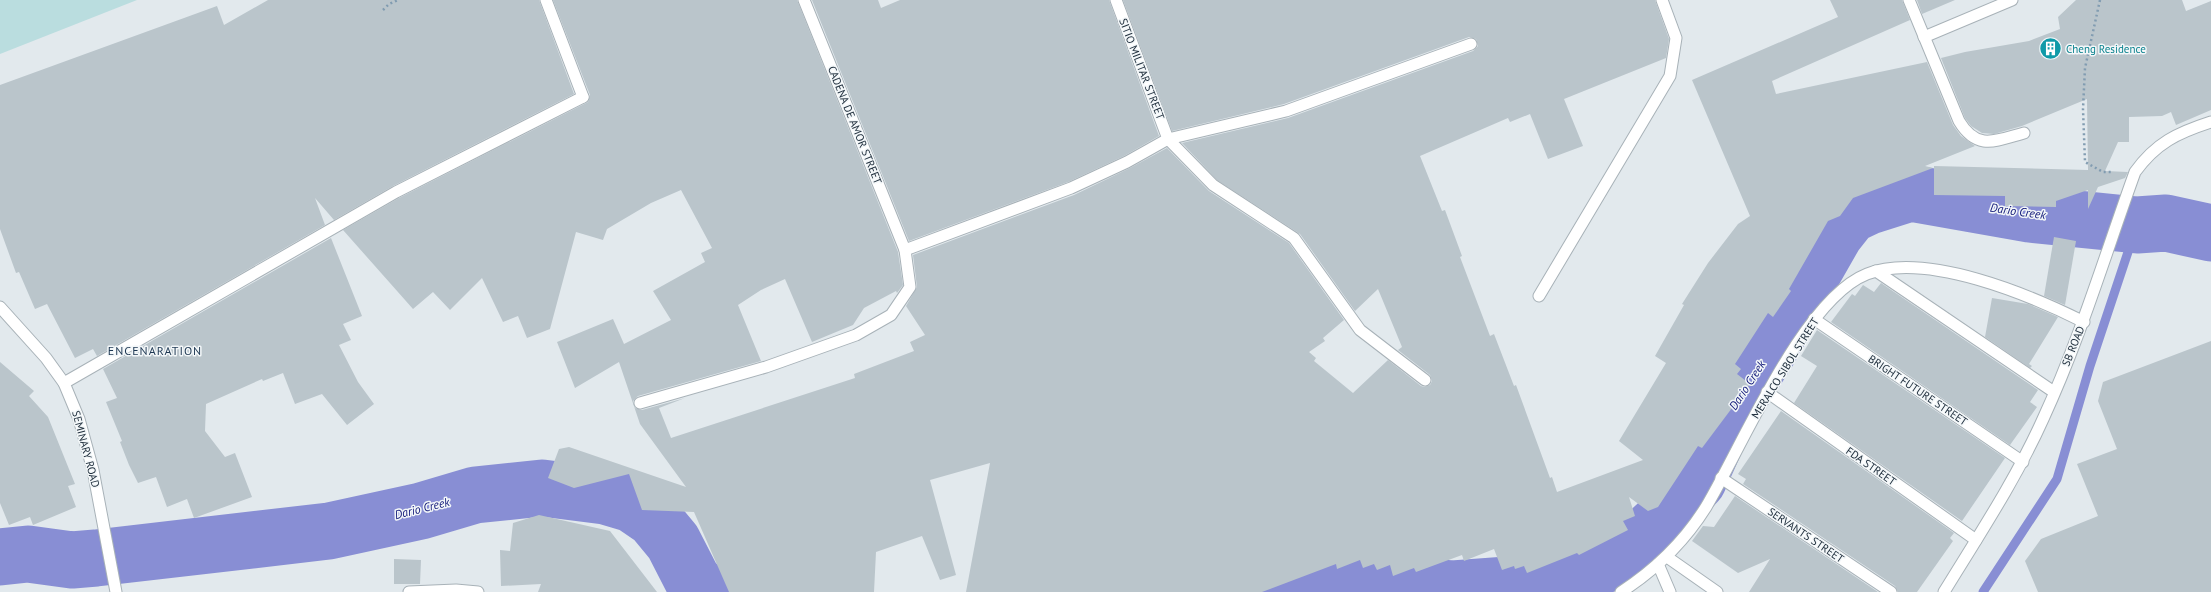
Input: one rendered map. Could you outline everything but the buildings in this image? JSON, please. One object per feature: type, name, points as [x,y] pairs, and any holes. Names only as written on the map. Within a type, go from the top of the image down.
[{"type":"street","points":[[64,383],[396,192],[583,97],[546,0]]},
{"type":"street","name":"CADENA DE AMOR STREET","points":[[640,403],[766,367],[856,335],[891,315],[910,287],[905,250],[804,0]]},
{"type":"street","name":"SITIO MILITAR STREET","points":[[1116,0],[1168,139]]},
{"type":"street","points":[[1539,296],[1670,76],[1676,38],[1662,0]]},
{"type":"street","points":[[1909,0],[1960,121],[1967,134],[1980,141],[1997,140],[2024,133]]},
{"type":"street","points":[[1924,37],[2012,0]]},
{"type":"street","points":[[905,250],[1071,188],[1127,162],[1168,139],[1286,111],[1471,44]]},
{"type":"street","name":"SB ROAD","points":[[1944,592],[2023,462],[2084,322],[2104,267],[2133,177],[2147,155],[2169,139],[2184,130],[2211,122]]},
{"type":"street","points":[[1168,139],[1213,184],[1294,238],[1360,330],[1425,380]]},
{"type":"street","name":"MERALCO SIBOL STREET","points":[[1621,592],[1641,579],[1662,561],[1685,536],[1705,508],[1767,392],[1814,319],[1841,289],[1866,274],[1898,267],[1924,269],[2001,285],[2084,322]]},
{"type":"street","points":[[1876,271],[2054,392]]},
{"type":"street","name":"SEMINARY ROAD","points":[[0,307],[46,358],[64,383],[79,419],[93,470],[116,592]]},
{"type":"street","name":"BRIGHT FUTURE STREET","points":[[1814,319],[2023,462]]},
{"type":"street","name":"FDA STREET","points":[[1767,392],[1976,540]]},
{"type":"street","name":"SERVANTS STREET","points":[[1721,478],[1891,592]]},
{"type":"street","points":[[1662,561],[1670,592]]},
{"type":"street","points":[[1662,561],[1717,592]]},
{"type":"street","points":[[409,592],[474,592]]},
{"type":"path","points":[[383,10],[389,4],[398,0]]},
{"type":"path","points":[[2100,0],[2085,68],[2083,109],[2085,162],[2103,172],[2133,177]]},
{"type":"shaded area","points":[[0,0],[137,0],[0,54]]},
{"type":"waterway","name":"Dario Creek","points":[[1278,592],[1296,585],[1424,586],[1453,589],[1573,580],[1624,555],[1664,518],[1698,481],[1727,416],[1767,353],[1835,234],[1850,215],[1869,206],[1910,193],[2029,214],[2137,225],[2166,223],[2211,233]]},
{"type":"waterway","points":[[1983,592],[2057,479],[2090,366],[2137,225]]},
{"type":"waterway","name":"Dario Creek","points":[[0,557],[28,554],[72,560],[329,531],[421,511],[475,495],[542,488],[605,496],[632,504],[654,519],[673,542],[692,579],[704,592]]},
{"type":"place","name":"Cheng Residence","points":[[2051,49]]},
{"type":"district","name":"ENCENARATION","points":[[155,350]]}]
